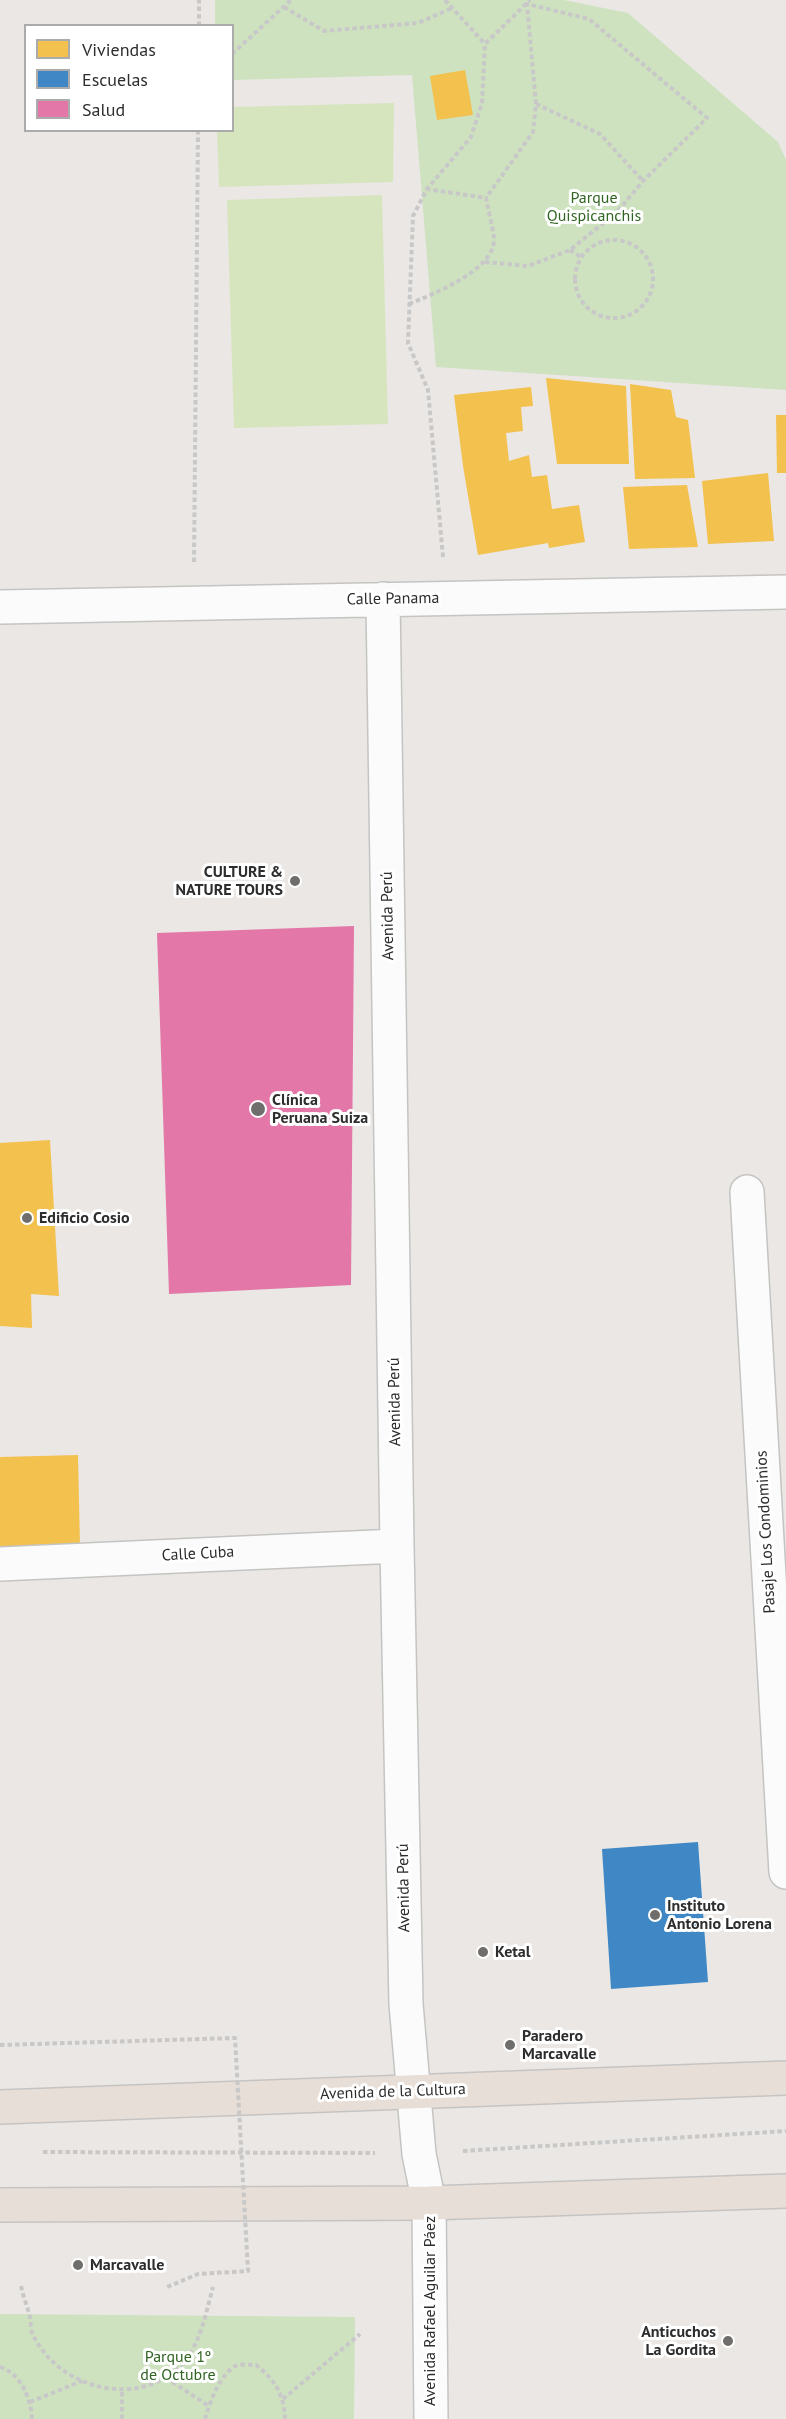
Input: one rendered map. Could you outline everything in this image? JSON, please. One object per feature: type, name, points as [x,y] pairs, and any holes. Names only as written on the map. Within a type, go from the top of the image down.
[{"type":"highway","name":"Avenida de la Cultura","points":[[0,2107],[786,2078]]},
{"type":"highway","points":[[0,2205],[429,2203],[786,2191]]},
{"type":"street","name":"Calle Panama","points":[[0,606],[786,592]]},
{"type":"street","name":"Avenida Perú","points":[[383,599],[406,2004],[419,2154],[429,2203]]},
{"type":"street","name":"Pasaje Los Condominios","points":[[747,1192],[786,1872]]},
{"type":"street","name":"Calle Cuba","points":[[0,1564],[397,1546]]},
{"type":"street","name":"Avenida Rafael Aguilar Páez","points":[[429,2203],[430,2419]]},
{"type":"path","points":[[199,0],[199,24]]},
{"type":"path","points":[[234,52],[291,0]]},
{"type":"path","points":[[445,0],[485,44]]},
{"type":"path","points":[[447,598],[428,390],[408,343],[413,216],[427,189],[471,137],[482,103],[485,44],[528,2]]},
{"type":"path","points":[[409,304],[440,291],[485,262],[494,241],[486,198],[533,132],[536,104],[528,2]]},
{"type":"path","points":[[485,262],[528,266],[570,250],[617,212],[643,181],[707,118],[589,19],[528,2]]},
{"type":"path","points":[[284,6],[324,31],[418,23],[452,8]]},
{"type":"path","points":[[536,104],[600,134],[643,181]]},
{"type":"path","points":[[194,603],[198,132]]},
{"type":"path","points":[[427,189],[486,198]]},
{"type":"path","points":[[613,239],[629,243],[643,251],[652,265],[654,281],[650,299],[638,312],[621,319],[602,317],[587,308],[576,293],[575,274],[581,257],[595,245],[613,239]]},
{"type":"path","points":[[570,250],[581,257]]},
{"type":"path","points":[[0,2045],[235,2038],[248,2271],[198,2274],[167,2287]]},
{"type":"path","points":[[21,2286],[32,2334],[59,2368],[98,2387],[122,2390],[146,2387],[166,2378],[184,2362],[196,2344],[213,2287]]},
{"type":"path","points":[[283,2399],[360,2334]]},
{"type":"path","points":[[205,2419],[212,2397],[233,2367],[244,2364],[256,2365],[278,2386],[283,2399],[285,2419]]},
{"type":"path","points":[[0,2367],[13,2375],[25,2388],[32,2419]]},
{"type":"path","points":[[166,2378],[209,2406]]},
{"type":"path","points":[[30,2402],[82,2381]]},
{"type":"path","points":[[122,2390],[122,2419]]},
{"type":"green space","name":"Parque Quispicanchis","points":[[215,0],[564,0],[628,13],[778,142],[786,160],[786,390],[436,367],[412,75],[234,80],[234,24],[215,24]]},
{"type":"green space","points":[[394,103],[393,182],[219,187],[217,132],[234,132],[234,107]]},
{"type":"green space","points":[[382,195],[388,424],[234,428],[227,200]]},
{"type":"green space","name":"Parque 1º de Octubre","points":[[0,2314],[355,2317],[354,2419],[0,2419]]},
{"type":"building: Viviendas","points":[[465,70],[473,115],[437,120],[430,76]]},
{"type":"building: Viviendas","points":[[546,378],[626,386],[629,464],[557,464]]},
{"type":"building: Viviendas","points":[[630,384],[671,390],[676,417],[688,420],[695,478],[635,479]]},
{"type":"building: Viviendas","points":[[531,387],[533,406],[521,407],[523,431],[506,433],[509,461],[529,455],[532,477],[547,475],[552,509],[579,505],[585,542],[549,548],[548,543],[478,555],[454,395]]},
{"type":"building: Viviendas","points":[[776,415],[786,415],[786,473],[777,473]]},
{"type":"building: Viviendas","points":[[768,473],[774,541],[708,544],[702,481]]},
{"type":"building: Viviendas","points":[[687,485],[698,547],[629,549],[623,487]]},
{"type":"building: Viviendas","name":"Edificio Cosio","points":[[50,1140],[59,1296],[31,1294],[32,1328],[0,1326],[0,1143]]},
{"type":"building: Viviendas","points":[[78,1455],[80,1546],[0,1548],[0,1457]]},
{"type":"building: Escuelas","name":"Instituto Antonio Lorena","points":[[698,1842],[708,1982],[611,1989],[602,1849]]},
{"type":"building: Salud","name":"Clínica Peruana Suiza","points":[[354,926],[351,1285],[169,1294],[157,933]]},
{"type":"place","name":"CULTURE & NATURE TOURS","points":[[295,881]]},
{"type":"place","name":"Clínica Peruana Suiza","points":[[258,1109]]},
{"type":"place","name":"Edificio Cosio","points":[[27,1218]]},
{"type":"place","name":"Instituto Antonio Lorena","points":[[655,1915]]},
{"type":"place","name":"Ketal","points":[[483,1952]]},
{"type":"place","name":"Paradero Marcavalle","points":[[510,2045]]},
{"type":"place","name":"Marcavalle","points":[[78,2265]]},
{"type":"place","name":"Anticuchos La Gordita","points":[[728,2341]]}]
